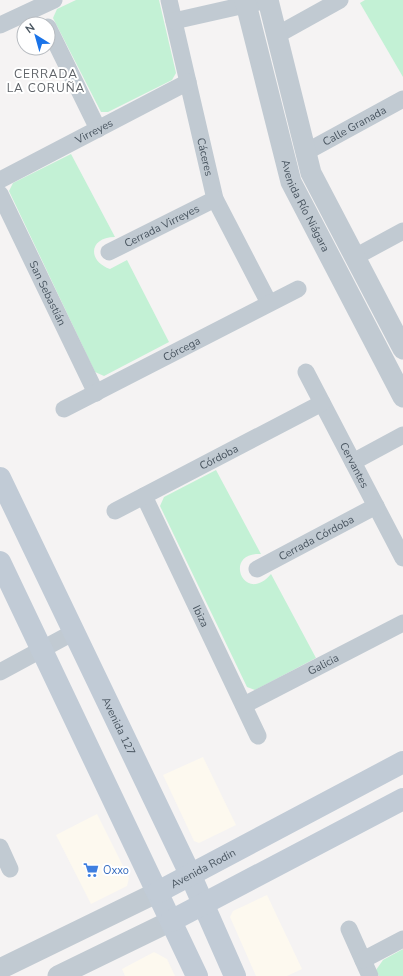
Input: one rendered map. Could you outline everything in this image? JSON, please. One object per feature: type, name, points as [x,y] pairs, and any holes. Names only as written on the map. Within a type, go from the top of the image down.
[{"type":"main road","name":"Avenida 127","points":[[0,478],[190,874],[235,976]]},
{"type":"main road","points":[[0,562],[158,892],[196,976]]},
{"type":"main road","name":"Avenida Rodin","points":[[158,892],[403,762]]},
{"type":"main road","points":[[171,921],[403,799]]},
{"type":"street","points":[[0,25],[54,0]]},
{"type":"street","name":"Cáceres","points":[[169,0],[215,199],[269,304]]},
{"type":"street","points":[[174,21],[246,2],[268,0]]},
{"type":"street","name":"Avenida Río Niágara","points":[[268,0],[311,173],[403,349]]},
{"type":"street","points":[[277,35],[340,0]]},
{"type":"street","name":"Avenida Río Niágara","points":[[246,2],[291,182],[403,397]]},
{"type":"street","points":[[38,7],[42,16]]},
{"type":"street","points":[[56,43],[98,129]]},
{"type":"street","name":"Virreyes","points":[[0,180],[188,82]]},
{"type":"street","name":"Calle Granada","points":[[306,152],[403,99]]},
{"type":"street","name":"San Sebastián","points":[[0,194],[96,392]]},
{"type":"street","name":"Cerrada Virreyes","points":[[109,252],[215,199]]},
{"type":"street","points":[[355,257],[403,231]]},
{"type":"street","name":"Córcega","points":[[64,409],[298,289]]},
{"type":"street","name":"Cervantes","points":[[306,372],[403,558]]},
{"type":"street","name":"Córdoba","points":[[115,511],[322,403]]},
{"type":"street","points":[[353,462],[403,435]]},
{"type":"street","name":"Ibiza","points":[[144,496],[258,736]]},
{"type":"street","name":"Cerrada Córdoba","points":[[256,569],[376,506]]},
{"type":"street","name":"Galicia","points":[[244,705],[403,623]]},
{"type":"street","points":[[0,672],[42,651],[74,632]]},
{"type":"street","points":[[0,847],[10,869]]},
{"type":"street","name":"Avenida Rodin","points":[[0,969],[158,892]]},
{"type":"street","points":[[58,976],[171,921]]},
{"type":"street","points":[[349,929],[370,976]]},
{"type":"street","points":[[363,960],[403,939]]},
{"type":"shaded area","points":[[203,757],[236,825],[199,843],[194,841],[163,775]]},
{"type":"shaded area","points":[[97,814],[129,878],[127,886],[91,904],[56,835]]},
{"type":"shaded area","points":[[267,895],[302,969],[287,976],[256,976],[230,917],[233,911]]},
{"type":"shaded area","points":[[154,952],[167,959],[175,976],[125,976],[122,969]]},
{"type":"green space","points":[[76,0],[159,0],[176,73],[172,80],[108,112],[101,112],[56,24],[56,16],[54,16],[57,9]]},
{"type":"green space","points":[[365,0],[403,0],[403,77],[360,3]]},
{"type":"green space","points":[[71,154],[115,237],[106,238],[96,245],[94,250],[97,261],[110,269],[127,260],[169,342],[104,376],[95,372],[9,191],[13,183]]},
{"type":"green space","points":[[216,470],[261,554],[249,556],[242,561],[240,568],[241,575],[246,581],[253,584],[261,582],[271,574],[316,658],[255,690],[247,687],[160,506],[164,497]]},
{"type":"green space","points":[[403,949],[403,976],[379,976],[376,970],[383,960]]},
{"type":"place","name":"Oxxo","points":[[91,870]]},
{"type":"district","name":"CERRADA LA CORUÑA","points":[[46,81]]}]
